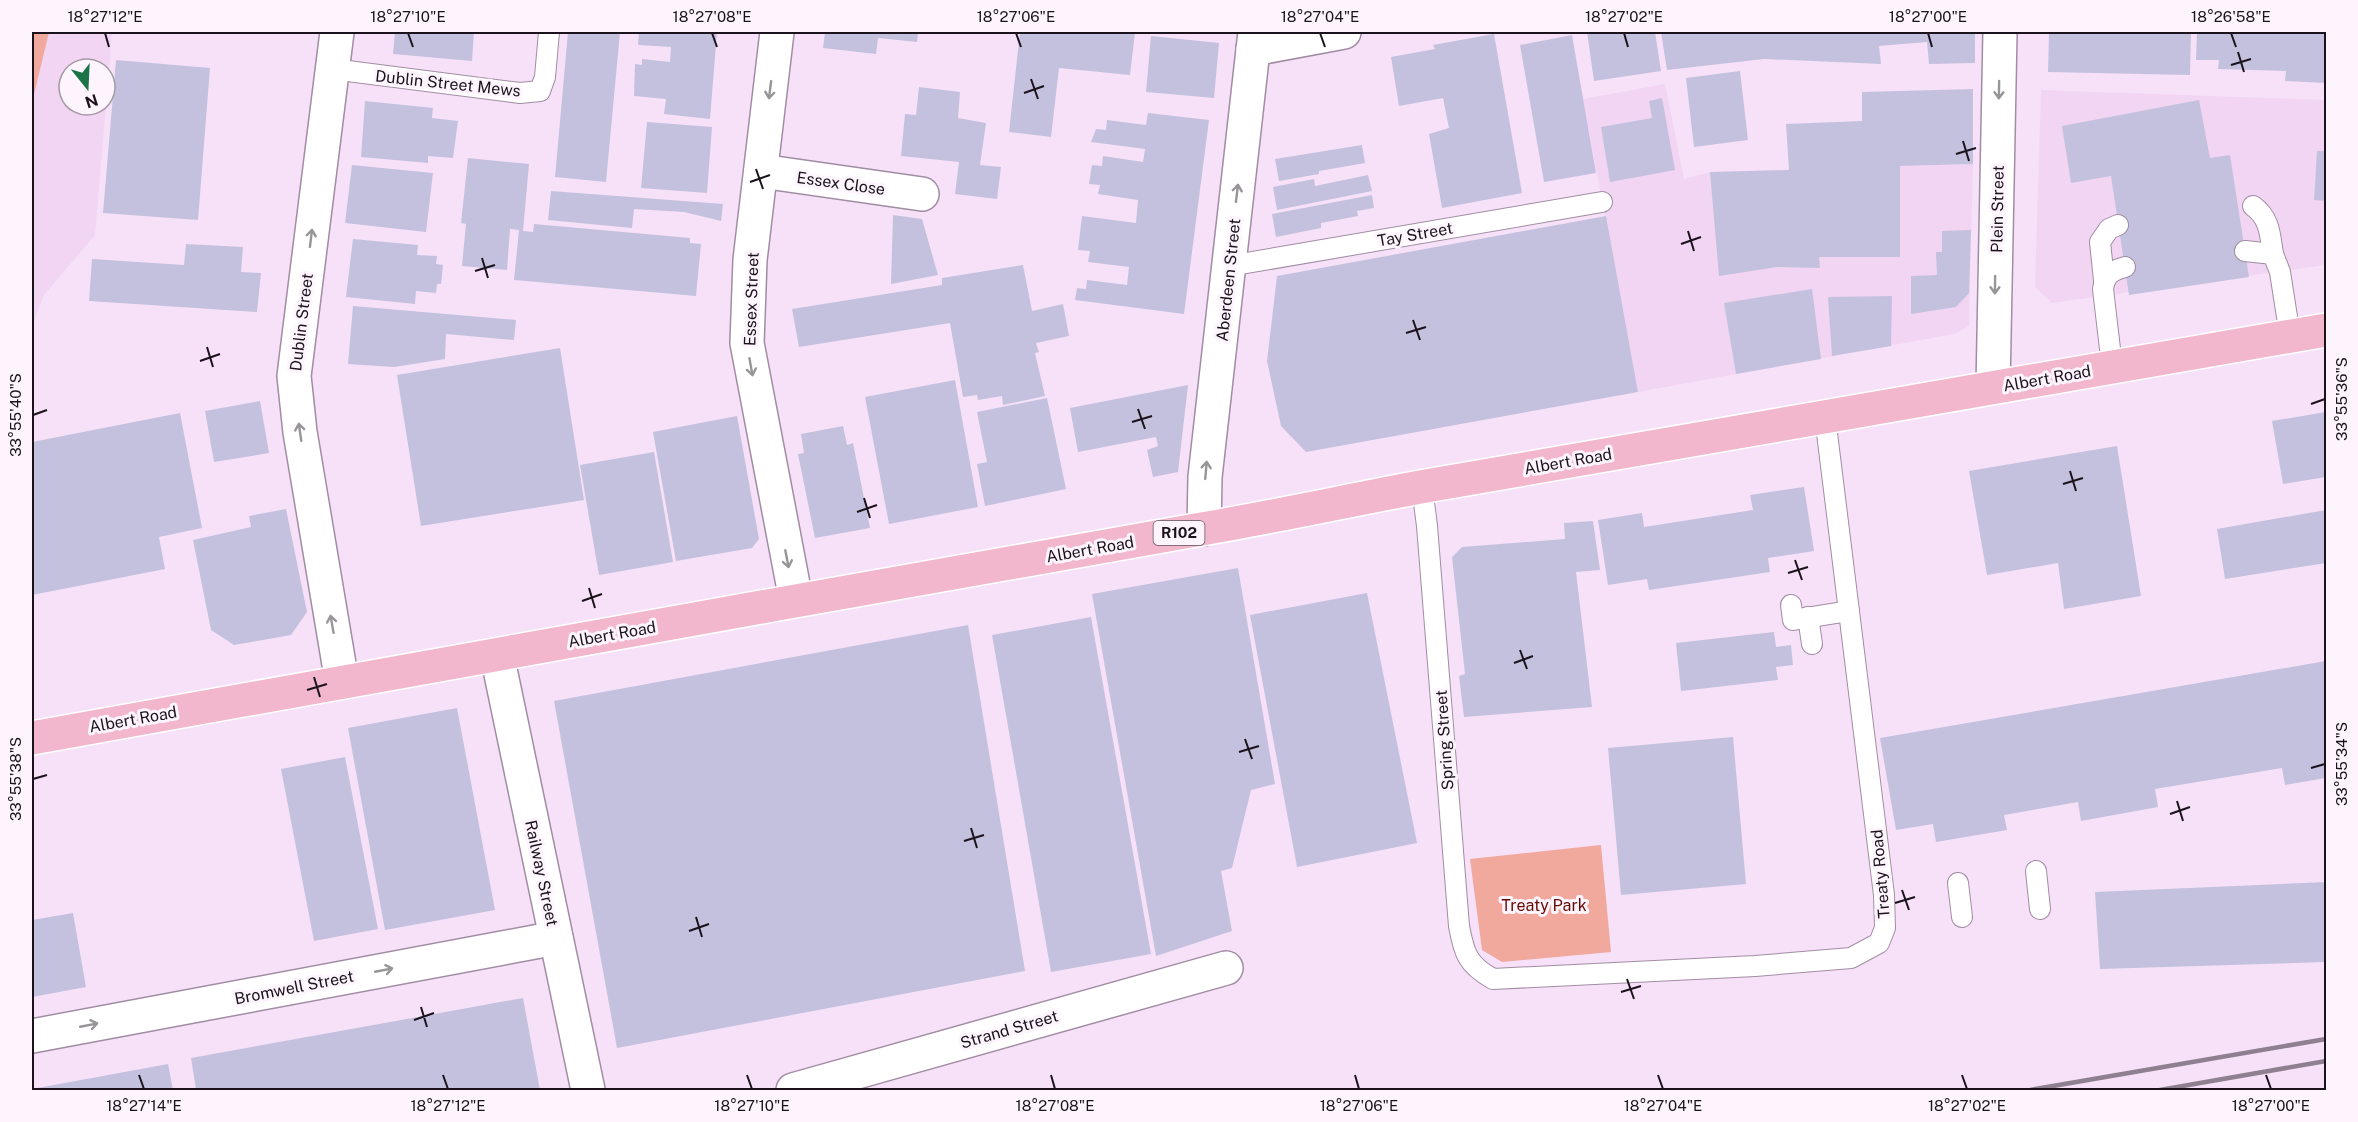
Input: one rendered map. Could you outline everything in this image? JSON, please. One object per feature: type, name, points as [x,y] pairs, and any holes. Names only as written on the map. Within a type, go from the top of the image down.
[{"type":"main road","name":"Albert Road","points":[[32,738],[1204,529],[1422,487],[1825,417],[1910,400],[2326,330]]},
{"type":"street","name":"Dublin Street","points":[[337,32],[294,376],[300,432],[342,682]]},
{"type":"street","name":"Essex Street","points":[[777,32],[750,260],[747,343],[796,600]]},
{"type":"street","points":[[1254,40],[1344,32]]},
{"type":"street","name":"Plein Street","points":[[1993,387],[2001,32]]},
{"type":"street","name":"Aberdeen Street","points":[[1204,529],[1205,477],[1254,40]]},
{"type":"street","name":"Essex Close","points":[[760,171],[922,194]]},
{"type":"street","name":"Railway Street","points":[[497,656],[588,1090]]},
{"type":"street","name":"Bromwell Street","points":[[32,1036],[556,938]]},
{"type":"street","name":"Strand Street","points":[[793,1090],[1226,968]]},
{"type":"lane","name":"Dublin Street Mews","points":[[332,69],[520,93],[540,91],[545,77],[549,32]]},
{"type":"lane","name":"Tay Street","points":[[1229,266],[1602,201]]},
{"type":"lane","points":[[2253,206],[2268,221],[2273,254],[2280,272],[2290,336]]},
{"type":"lane","points":[[2112,366],[2100,242],[2109,229],[2118,225]]},
{"type":"lane","points":[[2245,251],[2273,254]]},
{"type":"lane","points":[[2104,280],[2113,270],[2125,267]]},
{"type":"lane","name":"Treaty Road","points":[[1493,979],[1755,966],[1851,958],[1879,943],[1885,928],[1884,894],[1825,417]]},
{"type":"lane","name":"Spring Street","points":[[1422,487],[1459,926],[1464,951],[1476,969],[1493,979]]},
{"type":"lane","points":[[1791,605],[1793,620],[1849,611]]},
{"type":"lane","points":[[1808,617],[1812,644]]},
{"type":"lane","points":[[2036,871],[2040,909]]},
{"type":"lane","points":[[1958,883],[1962,917]]},
{"type":"shaded area","points":[[32,32],[112,32],[110,57],[57,57],[57,117],[105,117],[95,235],[44,295],[32,326]]},
{"type":"shaded area","points":[[1665,84],[1684,179],[1710,172],[1973,164],[1969,326],[1954,334],[1638,392],[1583,99]]},
{"type":"shaded area","points":[[2041,90],[2326,100],[2326,265],[2052,303],[2035,287]]},
{"type":"green space","points":[[32,32],[49,32],[32,103]]},
{"type":"green space","name":"Treaty Park","points":[[1601,845],[1611,952],[1502,962],[1482,950],[1470,859]]},
{"type":"building","points":[[395,32],[474,32],[472,61],[393,54]]},
{"type":"building","points":[[568,32],[620,32],[606,182],[555,177]]},
{"type":"building","points":[[639,32],[717,32],[710,119],[664,114],[666,99],[634,96],[635,64],[642,65],[642,59],[670,62],[671,47],[638,45]]},
{"type":"building","points":[[825,32],[918,32],[917,42],[878,38],[876,54],[823,48]]},
{"type":"building","points":[[1020,32],[1135,32],[1130,75],[1059,68],[1051,137],[1009,132]]},
{"type":"building","points":[[1587,32],[1655,32],[1661,71],[1594,81]]},
{"type":"building","points":[[1661,32],[1975,32],[1975,63],[1929,64],[1927,42],[1879,46],[1881,64],[1764,59],[1667,70]]},
{"type":"building","points":[[2049,32],[2191,32],[2190,75],[2048,72]]},
{"type":"building","points":[[2197,32],[2326,32],[2326,83],[2285,81],[2286,71],[2218,69],[2219,60],[2196,60]]},
{"type":"building","points":[[1494,34],[1522,193],[1442,208],[1429,134],[1449,128],[1443,98],[1399,106],[1391,57],[1435,49],[1433,45]]},
{"type":"building","points":[[1572,35],[1596,173],[1544,182],[1520,45]]},
{"type":"building","points":[[1151,36],[1219,43],[1214,98],[1146,92]]},
{"type":"building","points":[[117,60],[210,68],[198,220],[103,213],[111,117],[117,117]]},
{"type":"building","points":[[1740,71],[1748,140],[1694,147],[1686,78]]},
{"type":"building","points":[[919,87],[960,92],[958,118],[986,123],[980,165],[1001,167],[997,199],[955,194],[959,162],[901,156],[905,114],[916,115]]},
{"type":"building","points":[[1973,89],[1973,164],[1900,166],[1900,257],[1819,257],[1820,268],[1777,267],[1719,276],[1710,172],[1789,170],[1786,124],[1862,121],[1862,92]]},
{"type":"building","points":[[1662,98],[1675,170],[1610,182],[1601,127],[1652,118],[1649,101]]},
{"type":"building","points":[[2199,100],[2210,158],[2230,155],[2249,277],[2129,295],[2111,176],[2071,183],[2062,126]]},
{"type":"building","points":[[365,101],[433,108],[432,118],[458,121],[453,158],[428,156],[428,163],[361,157]]},
{"type":"building","points":[[1148,113],[1209,120],[1184,314],[1075,300],[1077,288],[1086,289],[1087,280],[1127,285],[1129,267],[1088,262],[1090,251],[1078,250],[1082,216],[1136,223],[1138,200],[1098,194],[1100,185],[1089,184],[1092,165],[1102,166],[1103,156],[1143,162],[1145,149],[1091,142],[1096,129],[1106,130],[1107,120],[1146,125]]},
{"type":"building","points":[[647,122],[712,127],[707,193],[641,188]]},
{"type":"building","points":[[1362,145],[1365,163],[1279,181],[1275,159]]},
{"type":"building","points":[[2317,151],[2326,151],[2326,201],[2314,200]]},
{"type":"building","points":[[468,158],[529,164],[523,231],[533,232],[534,224],[690,238],[690,243],[701,244],[696,296],[514,280],[519,230],[510,229],[507,270],[462,266],[466,224],[461,223]]},
{"type":"building","points":[[352,165],[433,173],[426,232],[345,223]]},
{"type":"building","points":[[1368,175],[1372,191],[1277,210],[1273,187],[1314,179],[1315,186]]},
{"type":"building","points":[[551,191],[723,204],[721,221],[684,212],[634,209],[632,228],[548,220]]},
{"type":"building","points":[[1372,195],[1374,208],[1357,211],[1358,216],[1321,223],[1321,228],[1276,237],[1272,214]]},
{"type":"building","points":[[893,215],[922,219],[938,275],[891,284]]},
{"type":"building","points":[[1606,216],[1638,392],[1306,452],[1281,426],[1267,361],[1277,276]]},
{"type":"building","points":[[1971,230],[1969,293],[1956,307],[1911,314],[1911,276],[1937,275],[1936,252],[1942,252],[1942,231]]},
{"type":"building","points":[[353,239],[418,245],[417,255],[437,256],[436,264],[443,265],[441,284],[437,284],[436,293],[416,291],[415,304],[346,297]]},
{"type":"building","points":[[186,244],[243,247],[241,272],[261,273],[257,312],[89,301],[92,259],[184,265]]},
{"type":"building","points":[[1023,265],[1032,311],[1063,304],[1069,336],[1036,343],[1039,352],[1035,353],[1045,396],[1003,405],[1002,396],[978,400],[977,395],[963,397],[950,323],[799,347],[792,309],[942,285],[942,278]]},
{"type":"building","points":[[1812,289],[1821,359],[1736,374],[1724,303]]},
{"type":"building","points":[[1892,296],[1891,346],[1832,356],[1828,297]]},
{"type":"building","points":[[353,306],[516,320],[514,340],[446,334],[445,359],[394,367],[348,364]]},
{"type":"building","points":[[560,348],[584,500],[421,526],[397,375]]},
{"type":"building","points":[[955,380],[978,507],[889,524],[865,397]]},
{"type":"building","points":[[1188,385],[1178,472],[1153,477],[1147,450],[1158,446],[1156,437],[1078,452],[1070,408]]},
{"type":"building","points":[[1047,398],[1066,489],[985,506],[977,464],[987,462],[977,412]]},
{"type":"building","points":[[260,401],[269,453],[214,462],[205,411]]},
{"type":"building","points":[[2326,412],[2326,477],[2283,484],[2272,421]]},
{"type":"building","points":[[180,413],[202,528],[159,537],[165,569],[32,595],[32,442]]},
{"type":"building","points":[[737,416],[759,539],[752,548],[676,561],[653,432]]},
{"type":"building","points":[[843,426],[847,445],[853,443],[870,528],[815,538],[798,454],[804,453],[801,434]]},
{"type":"building","points":[[2117,446],[2141,596],[2064,609],[2058,563],[1987,575],[1969,471]]},
{"type":"building","points":[[654,452],[673,562],[599,575],[580,465]]},
{"type":"building","points":[[1804,487],[1814,551],[1768,558],[1770,572],[1649,590],[1647,579],[1608,585],[1598,520],[1642,513],[1644,527],[1753,510],[1750,495]]},
{"type":"building","points":[[286,509],[307,612],[291,635],[234,645],[211,630],[193,540],[251,527],[249,516]]},
{"type":"building","points":[[2326,510],[2326,563],[2225,579],[2217,529]]},
{"type":"building","points":[[1593,521],[1600,570],[1576,572],[1592,707],[1464,717],[1459,676],[1465,674],[1452,557],[1462,547],[1565,539],[1564,523]]},
{"type":"building","points":[[1238,568],[1275,784],[1251,790],[1232,868],[1221,871],[1232,931],[1156,956],[1092,594]]},
{"type":"building","points":[[1367,593],[1417,843],[1297,867],[1250,615]]},
{"type":"building","points":[[1091,617],[1151,954],[1051,972],[992,635]]},
{"type":"building","points":[[968,625],[1025,971],[617,1048],[554,701]]},
{"type":"building","points":[[1774,632],[1776,647],[1791,645],[1793,665],[1776,667],[1778,680],[1681,691],[1676,643]]},
{"type":"building","points":[[2326,661],[2326,778],[2285,785],[2282,768],[2155,789],[2158,807],[2081,821],[2078,802],[2004,815],[2007,830],[1936,842],[1933,824],[1896,830],[1880,738]]},
{"type":"building","points":[[457,708],[495,910],[385,930],[348,728]]},
{"type":"building","points":[[1733,737],[1746,884],[1621,895],[1608,748]]},
{"type":"building","points":[[345,757],[378,929],[314,941],[281,769]]},
{"type":"building","points":[[2326,882],[2326,962],[2100,969],[2095,892]]},
{"type":"building","points":[[73,913],[86,987],[32,997],[32,920]]},
{"type":"building","points":[[523,998],[540,1090],[196,1090],[191,1058]]},
{"type":"building","points":[[168,1064],[173,1090],[32,1090],[32,1089]]},
{"type":"railway","points":[[2030,1090],[2326,1039]]},
{"type":"railway","points":[[2160,1090],[2326,1061]]}]
